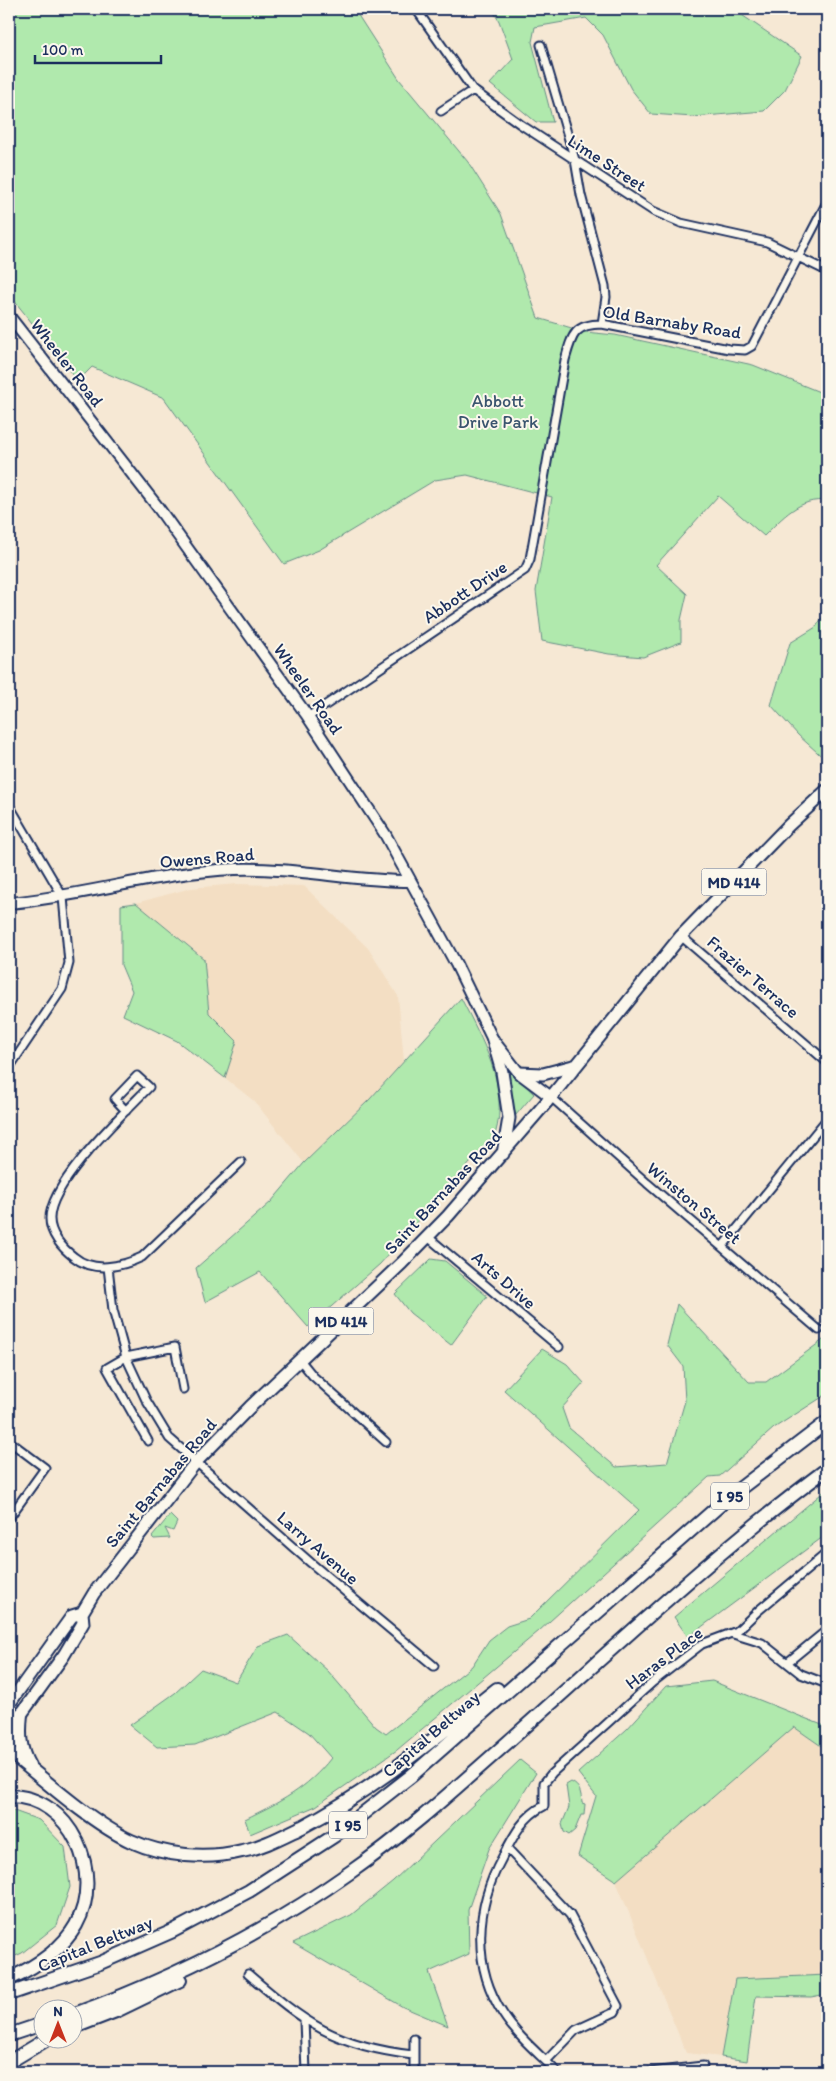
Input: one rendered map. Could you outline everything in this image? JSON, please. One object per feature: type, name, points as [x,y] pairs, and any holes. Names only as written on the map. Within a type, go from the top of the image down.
[{"type":"highway","name":"Capital Beltway","points":[[9,1994],[63,1977],[139,1947],[206,1915],[290,1866],[334,1836],[396,1787],[729,1497],[827,1422]]},
{"type":"highway","name":"I 95","points":[[82,2011],[188,1968],[266,1926],[308,1901],[353,1870],[432,1809],[717,1557],[784,1502],[827,1470]]},
{"type":"highway","points":[[9,1751],[101,1823],[130,1840],[147,1847],[187,1855],[208,1855],[226,1854],[258,1847],[327,1813],[393,1771],[637,1576]]},
{"type":"highway","points":[[21,1714],[19,1730],[21,1748],[30,1768]]},
{"type":"highway","points":[[9,1796],[29,1800],[59,1817],[79,1844],[88,1878],[83,1910],[66,1939],[38,1963],[9,1979]]},
{"type":"highway","points":[[82,2024],[116,2011],[190,1974],[268,1930],[308,1901]]},
{"type":"highway","points":[[9,2034],[32,2027]]},
{"type":"highway","points":[[9,2062],[32,2048]]},
{"type":"main road","name":"Wheeler Road","points":[[9,316],[157,506],[308,717],[361,795],[456,964],[493,1040],[520,1073],[551,1097]]},
{"type":"main road","name":"Saint Barnabas Road","points":[[9,1704],[72,1616],[82,1613],[138,1534],[196,1462],[428,1237],[503,1154],[551,1097],[681,936],[827,790]]},
{"type":"main road","name":"Owens Road","points":[[9,903],[63,897],[204,871],[236,869],[273,869],[366,879],[410,881]]},
{"type":"main road","points":[[493,1040],[502,1072],[508,1118],[503,1154]]},
{"type":"main road","points":[[520,1073],[543,1074],[577,1065]]},
{"type":"main road","name":"Saint Barnabas Road","points":[[9,1731],[47,1680],[83,1623],[82,1613]]},
{"type":"street","name":"Lime Street","points":[[416,9],[473,90],[575,160],[669,219],[696,228],[768,242],[827,270]]},
{"type":"street","points":[[541,45],[575,160],[583,204],[605,286],[602,324]]},
{"type":"street","points":[[441,111],[473,90]]},
{"type":"street","points":[[799,256],[827,202]]},
{"type":"street","name":"Old Barnaby Road","points":[[586,324],[602,324],[729,349],[745,350],[752,346],[799,256]]},
{"type":"street","name":"Abbott Drive","points":[[308,717],[525,570],[530,558],[565,360],[572,338],[579,328],[586,324]]},
{"type":"street","points":[[9,805],[63,897],[69,963],[66,980],[52,1006],[9,1068]]},
{"type":"street","name":"Frazier Terrace","points":[[681,936],[827,1062]]},
{"type":"street","points":[[126,1111],[115,1099],[138,1076],[149,1087],[72,1172],[59,1190],[50,1214],[55,1237],[72,1256],[84,1264],[108,1267],[132,1262],[147,1254],[241,1162]]},
{"type":"street","name":"Winston Street","points":[[551,1097],[819,1330]]},
{"type":"street","points":[[722,1247],[827,1118]]},
{"type":"street","name":"Arts Drive","points":[[428,1237],[560,1347]]},
{"type":"street","name":"Larry Avenue","points":[[108,1267],[115,1316],[126,1357],[161,1426],[176,1447],[196,1462],[311,1563],[434,1666]]},
{"type":"street","points":[[148,1441],[107,1368],[126,1357],[175,1347],[183,1389]]},
{"type":"street","points":[[300,1360],[313,1376],[386,1442]]},
{"type":"street","points":[[9,1442],[45,1468],[9,1518]]},
{"type":"street","name":"Haras Place","points":[[507,1848],[524,1820],[534,1811],[544,1806],[543,1786],[546,1779],[653,1682],[702,1644],[713,1638],[733,1634],[827,1553]]},
{"type":"street","points":[[788,1662],[827,1630]]},
{"type":"street","points":[[733,1634],[762,1643],[801,1674],[827,1684]]},
{"type":"street","points":[[546,2061],[576,2030],[615,2012],[618,2006],[570,1915],[507,1848],[490,1881],[483,1905],[480,1933],[483,1964],[492,1994],[502,2013],[546,2061],[557,2072]]},
{"type":"street","points":[[248,1974],[304,2020],[320,2030],[354,2044],[413,2055]]},
{"type":"street","points":[[304,2020],[306,2072]]},
{"type":"street","points":[[414,2039],[414,2072]]},
{"type":"street","points":[[650,2072],[703,2066]]},
{"type":"shaded area","points":[[237,884],[304,886],[368,948],[398,996],[404,1061],[370,1099],[304,1163],[254,1101],[225,1078],[237,1041],[209,1013],[204,959],[136,903],[191,888]]},
{"type":"shaded area","points":[[794,1727],[827,1750],[827,1975],[735,1979],[721,2057],[686,2053],[616,1881]]},
{"type":"green space","name":"Abbott Drive Park","points":[[9,9],[354,9],[399,79],[468,162],[501,214],[538,318],[585,332],[615,335],[753,365],[827,395],[827,501],[808,502],[792,510],[764,536],[718,496],[656,565],[687,594],[681,620],[681,642],[643,657],[609,654],[542,641],[536,591],[552,497],[467,475],[435,480],[319,550],[284,564],[164,398],[92,367],[78,381],[9,294]]},
{"type":"green space","points":[[492,9],[733,9],[802,56],[785,90],[764,111],[693,117],[651,114],[631,89],[603,35],[586,18],[535,27],[532,42],[553,122],[536,122],[490,84],[513,59],[499,21]]},
{"type":"green space","points":[[827,610],[827,761],[798,735],[771,705],[790,643],[816,627]]},
{"type":"green space","points":[[136,903],[204,959],[209,1013],[237,1041],[225,1078],[177,1041],[123,1015],[132,991],[121,965],[121,905]]},
{"type":"green space","points":[[461,998],[492,1064],[499,1099],[499,1117],[495,1135],[380,1264],[308,1327],[260,1272],[205,1302],[196,1268],[271,1202],[304,1163],[370,1099]]},
{"type":"green space","points":[[507,1068],[534,1094],[515,1116],[513,1116]]},
{"type":"green space","points":[[431,1259],[445,1261],[487,1296],[451,1345],[410,1313],[395,1294]]},
{"type":"green space","points":[[677,1304],[749,1382],[766,1382],[827,1337],[827,1394],[774,1428],[720,1476],[709,1477],[539,1631],[397,1750],[316,1806],[250,1834],[245,1819],[292,1794],[322,1769],[331,1758],[309,1733],[278,1712],[195,1745],[157,1747],[130,1725],[175,1693],[201,1669],[236,1682],[258,1646],[288,1635],[328,1671],[376,1727],[386,1734],[472,1666],[489,1640],[507,1626],[529,1619],[639,1510],[504,1390],[542,1349],[567,1364],[584,1383],[562,1408],[569,1428],[616,1467],[667,1463],[685,1401],[683,1366],[667,1345]]},
{"type":"green space","points":[[827,1489],[827,1534],[688,1637],[674,1617]]},
{"type":"green space","points":[[170,1515],[177,1522],[173,1531],[165,1528],[170,1538],[154,1539],[152,1537]]},
{"type":"green space","points":[[712,1681],[827,1727],[827,1750],[794,1727],[616,1881],[578,1856],[596,1796],[578,1773],[627,1729],[666,1686]]},
{"type":"green space","points":[[520,1760],[536,1773],[489,1849],[468,1910],[469,1954],[429,1972],[448,2026],[403,2007],[293,1943],[351,1915],[393,1881]]},
{"type":"green space","points":[[571,1782],[578,1788],[582,1803],[585,1804],[584,1815],[581,1815],[575,1830],[569,1835],[564,1832],[562,1824],[569,1807],[566,1785]]},
{"type":"green space","points":[[9,1811],[39,1820],[65,1847],[70,1887],[57,1925],[22,1953],[9,1959]]},
{"type":"green space","points":[[827,1975],[827,1994],[811,1997],[756,1996],[747,2061],[721,2057],[735,1979]]}]
